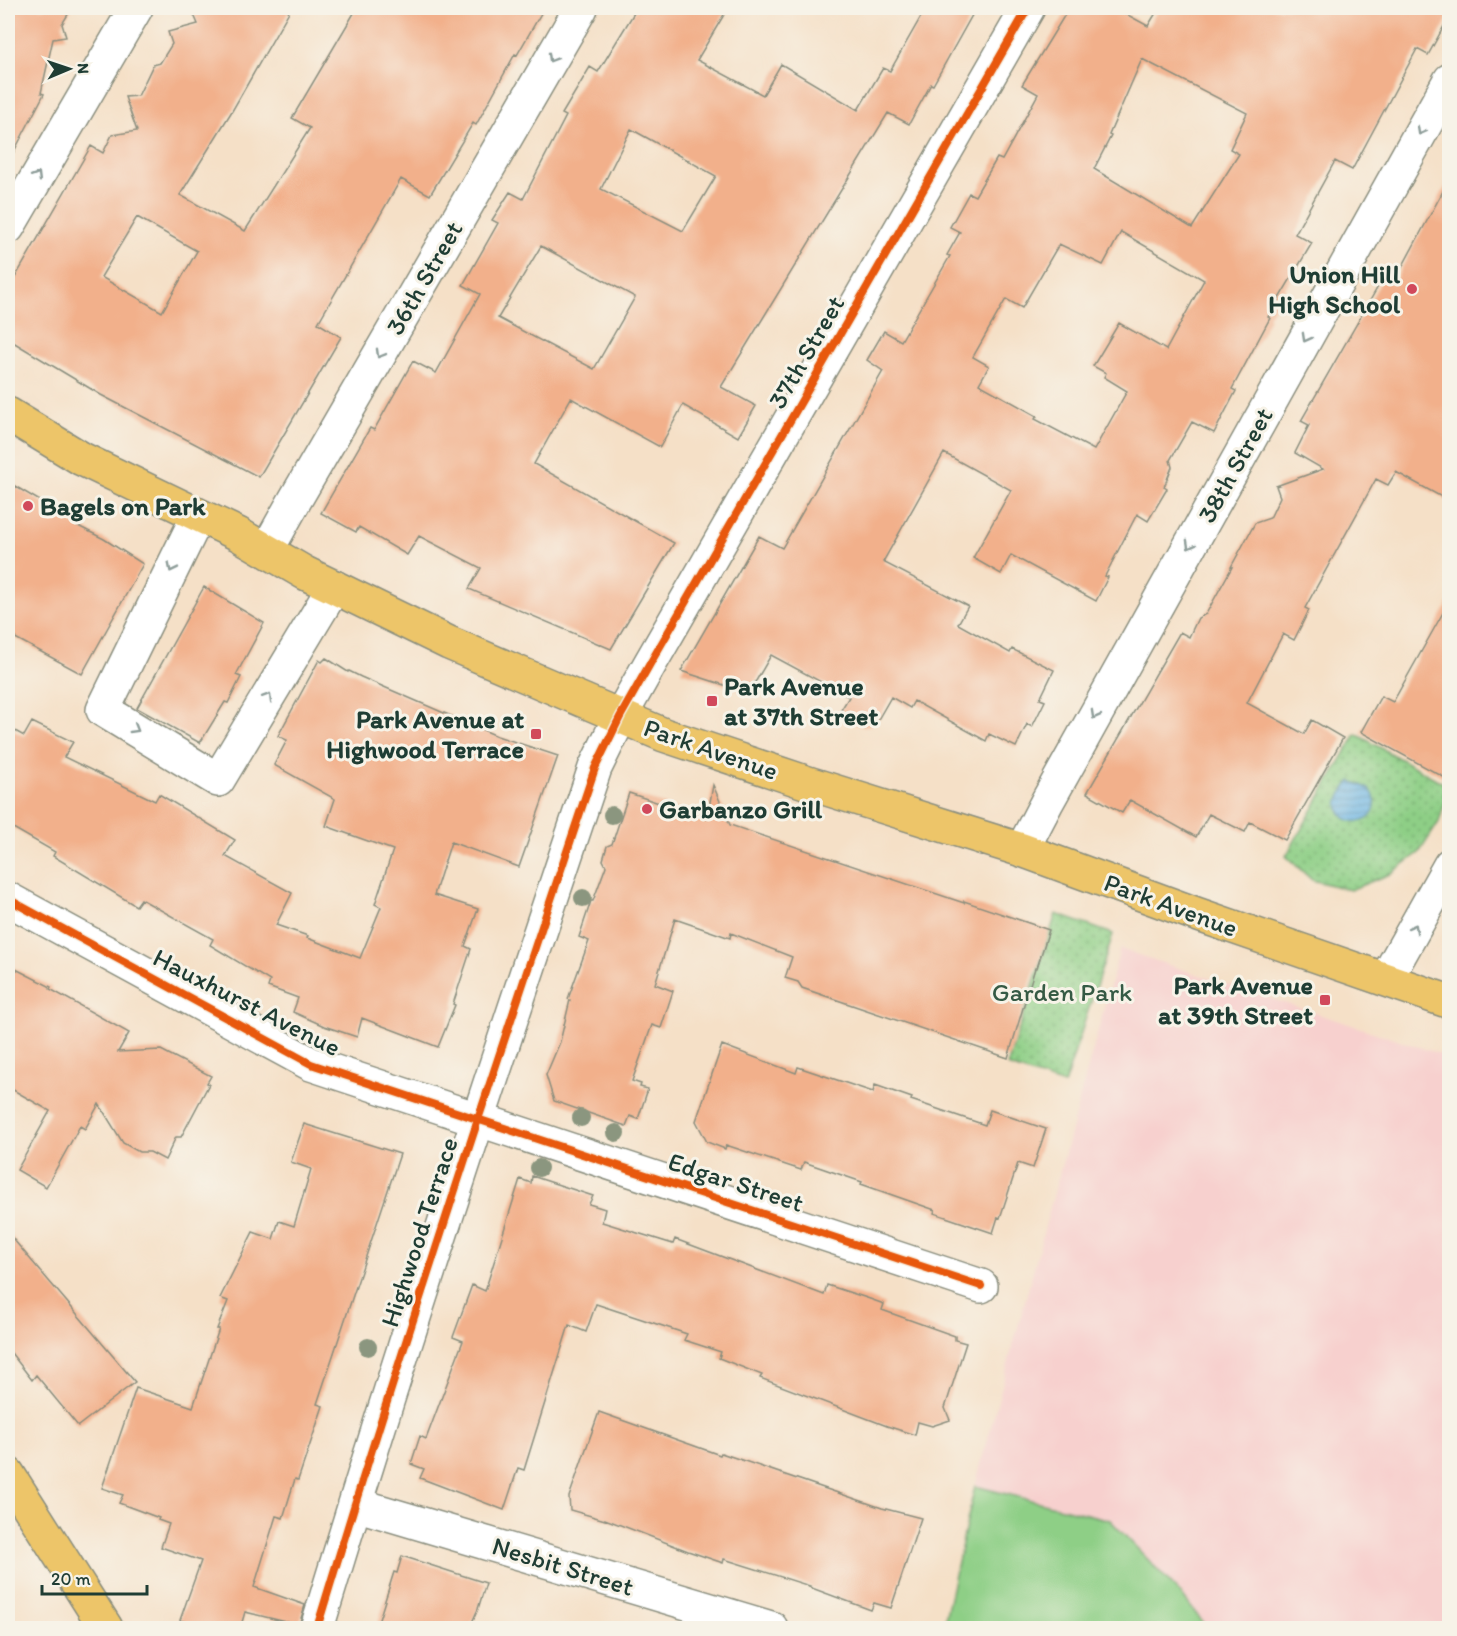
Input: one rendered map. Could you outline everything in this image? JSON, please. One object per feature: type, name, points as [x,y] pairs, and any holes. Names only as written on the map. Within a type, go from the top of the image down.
[{"type":"main road","name":"Park Avenue","points":[[8,414],[82,459],[238,534],[305,573],[449,643],[664,735],[1022,850],[1238,929],[1449,1002]]},
{"type":"main road","points":[[8,1474],[106,1629]]},
{"type":"street","points":[[8,227],[136,8]]},
{"type":"street","name":"36th Street","points":[[267,550],[581,8]]},
{"type":"street","name":"37th Street","points":[[620,717],[1028,8]]},
{"type":"street","name":"38th Street","points":[[1022,850],[1449,80]]},
{"type":"street","points":[[198,516],[103,710],[218,780],[334,587]]},
{"type":"street","name":"Highwood Terrace","points":[[317,1629],[477,1119],[595,768],[620,717]]},
{"type":"street","points":[[1386,979],[1449,865]]},
{"type":"street","name":"Hauxhurst Avenue","points":[[8,899],[311,1064],[477,1119]]},
{"type":"street","name":"Edgar Street","points":[[477,1119],[981,1286]]},
{"type":"street","name":"Nesbit Street","points":[[355,1504],[771,1629]]},
{"type":"shaded area","points":[[1120,949],[1449,1057],[1449,1628],[1207,1628],[1181,1594],[1110,1520],[975,1486]]},
{"type":"green space","points":[[1356,734],[1445,784],[1445,802],[1439,822],[1419,853],[1390,874],[1350,890],[1312,880],[1286,856]]},
{"type":"green space","name":"Garden Park","points":[[1056,914],[1113,934],[1064,1085],[1007,1066]]},
{"type":"green space","points":[[975,1486],[1110,1520],[1181,1594],[1207,1628],[943,1628]]},
{"type":"water","points":[[1351,781],[1370,790],[1375,799],[1372,814],[1367,819],[1353,821],[1341,813],[1340,797]]},
{"type":"building","points":[[8,8],[72,8],[62,24],[66,37],[53,39],[41,93],[44,94],[8,163]]},
{"type":"building","points":[[191,8],[291,8],[232,111],[180,195],[245,231],[310,128],[292,118],[357,8],[544,8],[517,55],[515,54],[476,125],[473,123],[430,195],[401,179],[318,323],[341,337],[259,477],[101,395],[8,339],[8,290],[91,146],[103,153],[112,135],[137,131],[125,97],[138,96],[153,65],[160,63],[172,44],[168,32],[198,24]],"holes":[[[137,217],[197,251],[162,312],[101,277]]]},
{"type":"building","points":[[637,8],[728,8],[697,60],[763,95],[781,64],[858,110],[883,68],[890,71],[926,8],[976,8],[909,124],[888,113],[721,387],[756,406],[738,437],[683,405],[660,447],[571,398],[534,464],[674,543],[611,649],[469,589],[481,568],[419,536],[407,555],[359,527],[356,532],[321,513],[370,428],[374,430],[413,361],[436,373],[480,294],[463,285],[498,223],[492,220],[510,192],[523,199],[566,116],[562,114],[590,67],[598,72]],"holes":[[[631,129],[716,176],[683,231],[601,189]],[[541,246],[635,297],[594,369],[498,318]]]},
{"type":"building","points":[[1069,8],[1115,8],[1148,26],[1159,8],[1449,8],[1449,17],[1428,55],[1417,49],[1352,170],[1335,161],[1295,234],[1312,243],[1268,317],[1270,318],[1232,389],[1236,391],[1214,433],[1192,422],[1170,460],[1172,467],[1164,487],[1167,489],[1148,521],[1137,514],[1105,576],[1108,577],[1096,601],[1011,555],[1001,574],[973,558],[1011,490],[944,453],[883,562],[968,606],[958,624],[1010,653],[1012,649],[1054,670],[1040,699],[1045,701],[1032,727],[1027,724],[1016,747],[989,734],[986,741],[914,701],[910,708],[891,697],[876,723],[864,727],[836,718],[849,697],[771,655],[749,693],[681,671],[759,536],[782,548],[883,371],[867,360],[884,331],[901,341],[950,256],[947,255],[960,232],[950,227],[969,193],[975,196],[997,158],[1002,160],[1038,94],[1022,85]],"holes":[[[1142,59],[1247,113],[1230,149],[1239,154],[1192,228],[1094,169],[1111,136],[1109,135]],[[1121,232],[1204,280],[1166,350],[1119,323],[1093,366],[1106,373],[1104,377],[1127,391],[1094,450],[1035,419],[1037,416],[979,384],[989,366],[973,357],[1006,299],[1022,308],[1059,244],[1103,265]]]},
{"type":"building","points":[[1449,180],[1449,501],[1396,472],[1388,485],[1376,479],[1305,608],[1309,610],[1294,640],[1283,634],[1247,703],[1304,734],[1312,720],[1343,738],[1285,840],[1250,822],[1245,832],[1209,814],[1196,837],[1130,800],[1122,813],[1087,793],[1180,632],[1189,637],[1198,618],[1206,614],[1255,523],[1270,518],[1280,497],[1276,486],[1323,469],[1295,453],[1309,425],[1301,421],[1383,278],[1393,284]]},
{"type":"building","points":[[8,482],[72,520],[72,523],[104,539],[143,564],[82,674],[8,634]]},
{"type":"building","points":[[204,587],[264,623],[236,675],[241,677],[228,703],[225,702],[200,743],[137,708]]},
{"type":"building","points":[[1449,602],[1449,780],[1361,732],[1381,696],[1393,702]]},
{"type":"building","points":[[326,658],[348,672],[497,736],[558,756],[519,867],[451,842],[434,895],[478,909],[465,946],[471,949],[453,1004],[455,1005],[438,1047],[362,1018],[357,1037],[293,1012],[298,998],[268,987],[270,981],[210,945],[213,939],[141,899],[136,906],[53,856],[55,852],[8,825],[8,727],[24,736],[32,722],[73,742],[64,757],[155,801],[159,794],[235,840],[225,856],[292,893],[276,925],[360,958],[381,907],[375,904],[393,850],[326,826],[335,799],[274,765],[287,740],[278,736],[319,660],[322,662]]},
{"type":"building","points":[[713,785],[730,825],[1049,930],[1008,1058],[802,988],[798,982],[785,978],[792,957],[731,933],[730,938],[675,919],[655,984],[673,991],[661,1028],[652,1025],[632,1081],[648,1089],[638,1119],[630,1116],[626,1126],[554,1101],[546,1075],[560,1042],[570,1000],[568,999],[589,941],[579,937],[606,866],[603,860],[607,846],[612,844],[629,793],[707,819]]},
{"type":"building","points":[[8,965],[51,987],[50,989],[129,1033],[118,1052],[161,1050],[211,1076],[181,1137],[176,1137],[165,1160],[150,1152],[139,1152],[123,1143],[99,1104],[85,1129],[80,1126],[46,1187],[17,1170],[50,1111],[8,1087]]},
{"type":"building","points":[[722,1045],[796,1073],[798,1067],[873,1092],[875,1085],[985,1125],[990,1110],[1046,1129],[1033,1168],[1018,1163],[993,1233],[934,1213],[935,1210],[804,1162],[801,1170],[726,1145],[725,1149],[707,1142],[696,1121]]},
{"type":"building","points":[[304,1124],[400,1154],[317,1404],[323,1406],[298,1480],[295,1479],[283,1518],[276,1516],[254,1587],[305,1605],[299,1625],[245,1612],[240,1629],[204,1629],[180,1620],[201,1561],[161,1547],[169,1524],[119,1503],[123,1495],[102,1488],[136,1388],[193,1407],[228,1301],[220,1298],[253,1232],[273,1239],[279,1221],[294,1226],[311,1169],[291,1162]]},
{"type":"building","points":[[532,1176],[593,1196],[589,1204],[605,1209],[602,1222],[673,1244],[675,1239],[824,1295],[827,1285],[884,1304],[882,1310],[955,1336],[955,1340],[966,1343],[945,1408],[950,1420],[932,1426],[918,1422],[915,1435],[887,1426],[760,1378],[762,1375],[719,1358],[721,1352],[684,1340],[687,1334],[596,1304],[586,1332],[569,1325],[524,1470],[518,1468],[504,1510],[420,1478],[424,1469],[411,1464],[420,1436],[426,1439],[463,1341],[453,1337],[472,1285],[485,1291],[520,1179],[531,1183]]},
{"type":"building","points":[[8,1233],[135,1382],[78,1426],[36,1375],[32,1380],[8,1349]]},
{"type":"building","points":[[599,1412],[720,1455],[721,1453],[882,1508],[921,1518],[891,1608],[874,1603],[871,1610],[810,1586],[724,1559],[723,1563],[605,1519],[570,1510],[569,1497]]},
{"type":"building","points":[[402,1556],[486,1583],[469,1629],[376,1629],[394,1572],[397,1573]]},
{"type":"cycle path","points":[[317,1628],[453,1197],[595,768],[651,662],[1028,8]]},
{"type":"cycle path","points":[[8,899],[311,1064],[981,1286]]},
{"type":"place","name":"Union Hill High School","points":[[1412,289]]},
{"type":"place","name":"Bagels on Park","points":[[28,506]]},
{"type":"place","name":"Park Avenue at 37th Street","points":[[712,701]]},
{"type":"place","name":"Park Avenue at Highwood Terrace","points":[[536,734]]},
{"type":"place","name":"Garbanzo Grill","points":[[647,809]]},
{"type":"place","name":"Park Avenue at 39th Street","points":[[1325,1000]]}]
